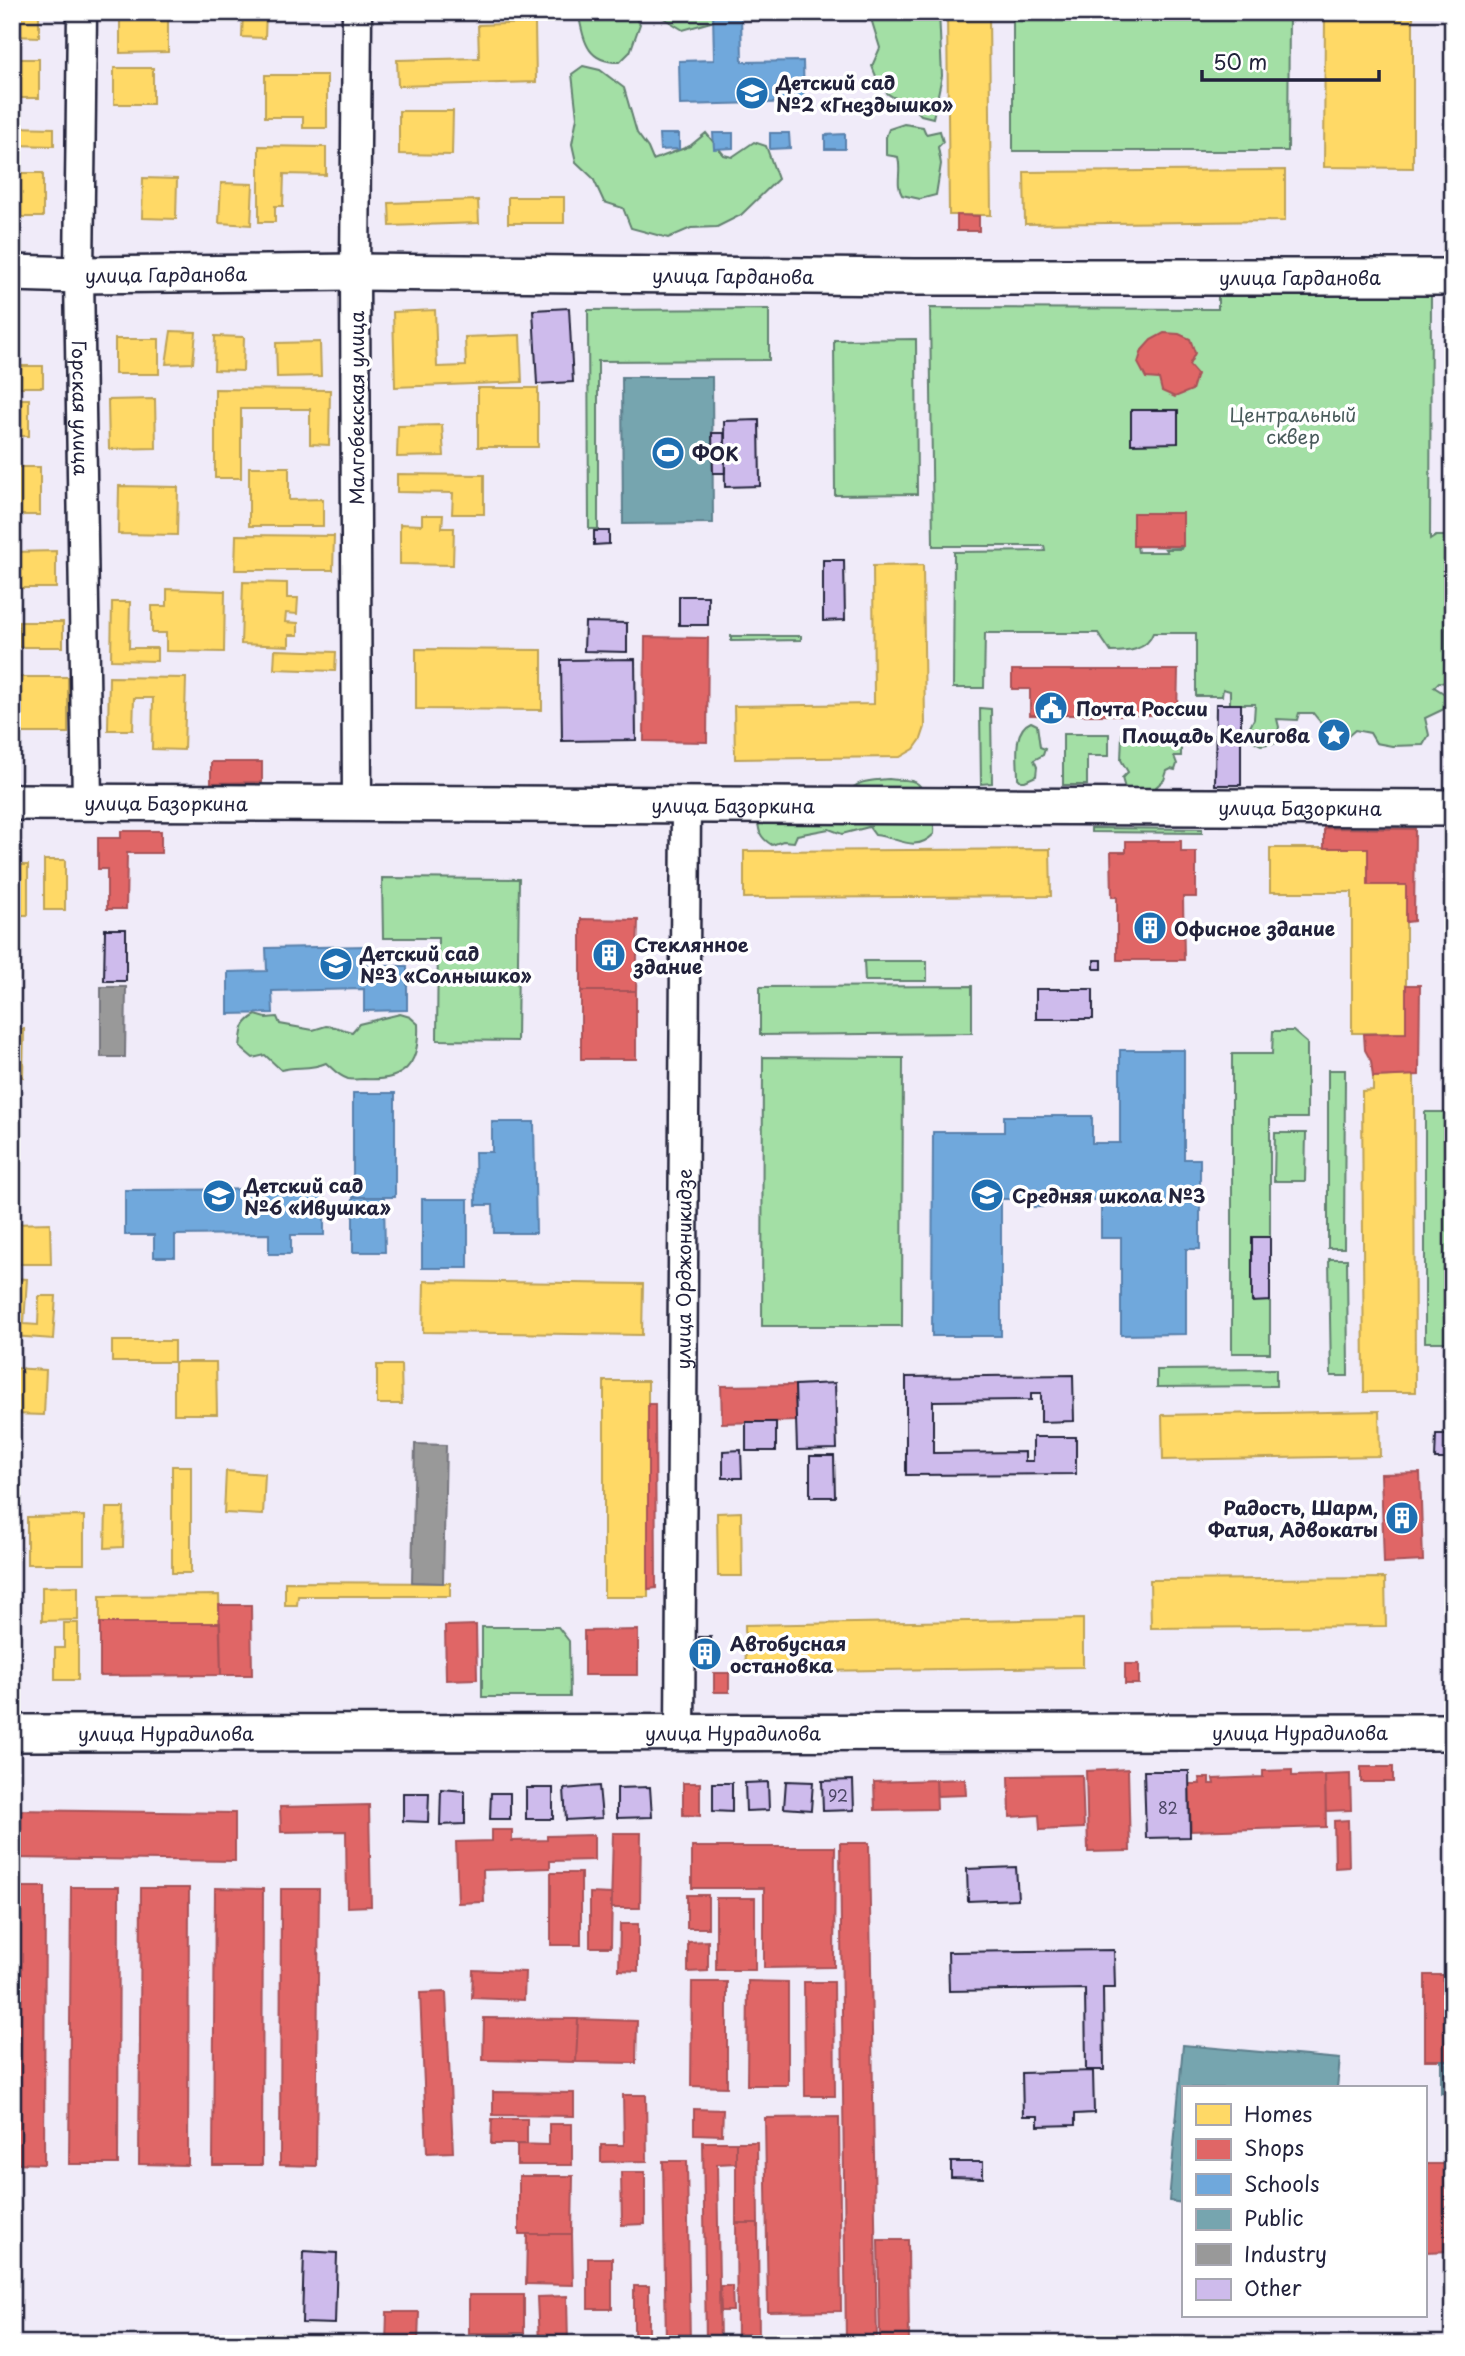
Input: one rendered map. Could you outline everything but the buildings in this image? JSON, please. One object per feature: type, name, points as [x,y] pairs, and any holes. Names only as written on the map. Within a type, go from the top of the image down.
[{"type":"street","name":"Горская улица","points":[[82,12],[79,275],[87,803]]},
{"type":"street","name":"Малгобекская улица","points":[[357,12],[357,804]]},
{"type":"street","name":"улица Гарданова","points":[[12,273],[1453,277]]},
{"type":"street","name":"улица Базоркина","points":[[12,803],[1453,808]]},
{"type":"street","name":"улица Орджоникидзе","points":[[680,1732],[686,805]]},
{"type":"street","name":"улица Нурадилова","points":[[12,1734],[1453,1732]]},
{"type":"green space","points":[[578,12],[631,12],[640,24],[630,52],[620,62],[600,59],[593,54],[585,40]]},
{"type":"green space","points":[[654,12],[718,12],[718,20],[683,30]]},
{"type":"green space","points":[[869,12],[939,12],[942,76],[933,118],[921,115],[906,99],[888,94],[880,84],[872,66],[880,48]]},
{"type":"green space","points":[[1013,12],[1289,12],[1288,151],[1013,151]]},
{"type":"green space","points":[[583,66],[600,70],[624,88],[637,133],[653,160],[690,146],[706,133],[724,155],[732,157],[754,142],[766,146],[778,179],[741,215],[717,227],[691,228],[668,238],[631,228],[623,208],[604,202],[593,178],[576,162],[572,144],[577,117],[572,74]]},
{"type":"green space","points":[[904,124],[923,127],[926,134],[940,131],[943,142],[938,147],[941,164],[936,195],[920,199],[902,195],[898,157],[886,155],[886,137],[889,129]]},
{"type":"green space","name":"Центральный сквер","points":[[1218,289],[1431,292],[1430,540],[1436,536],[1447,536],[1453,561],[1445,631],[1447,679],[1445,683],[1439,682],[1434,687],[1445,694],[1444,709],[1425,718],[1429,735],[1423,745],[1392,746],[1376,743],[1370,733],[1355,730],[1346,738],[1328,729],[1313,713],[1299,713],[1297,720],[1277,719],[1279,727],[1276,743],[1261,745],[1249,739],[1255,704],[1230,704],[1230,691],[1223,689],[1222,696],[1196,696],[1196,633],[1153,633],[1141,647],[1111,652],[1098,633],[985,633],[984,688],[953,688],[954,552],[1045,551],[1044,546],[933,546],[930,308],[1218,309]],"holes":[[[1137,546],[1182,547],[1165,549],[1167,552],[1138,552]]]},
{"type":"green space","points":[[769,309],[769,360],[598,361],[598,529],[589,529],[588,310]]},
{"type":"green space","points":[[916,339],[917,494],[835,495],[834,340]]},
{"type":"green space","points":[[731,636],[801,636],[801,640],[731,641]]},
{"type":"green space","points":[[980,708],[991,709],[992,783],[981,784]]},
{"type":"green space","points":[[1031,722],[1037,725],[1040,747],[1045,749],[1043,755],[1034,760],[1037,767],[1036,776],[1021,781],[1018,778],[1019,738],[1025,726]]},
{"type":"green space","points":[[1063,734],[1109,734],[1109,756],[1087,756],[1087,785],[1063,785]]},
{"type":"green space","points":[[1122,734],[1181,734],[1181,756],[1174,756],[1177,764],[1175,770],[1167,771],[1164,780],[1156,787],[1159,792],[1126,792],[1122,778],[1128,772],[1121,760]]},
{"type":"green space","points":[[889,779],[915,782],[926,794],[933,814],[934,828],[934,834],[927,840],[906,843],[875,835],[869,827],[842,834],[829,829],[797,835],[794,842],[783,841],[772,845],[760,832],[757,813],[845,794],[860,783]]},
{"type":"green space","points":[[1091,828],[1202,829],[1202,833],[1091,832]]},
{"type":"green space","points":[[382,878],[519,879],[517,1041],[437,1040],[438,938],[383,938]]},
{"type":"green space","points":[[864,961],[927,961],[927,981],[865,981]]},
{"type":"green space","points":[[972,986],[972,1033],[760,1035],[760,987]]},
{"type":"green space","points":[[400,1014],[410,1017],[418,1024],[418,1038],[416,1050],[407,1068],[390,1077],[348,1079],[326,1063],[281,1070],[265,1055],[253,1058],[240,1047],[243,1028],[247,1021],[256,1015],[277,1017],[280,1024],[313,1030],[326,1026],[352,1032],[359,1024]]},
{"type":"green space","points":[[1273,1031],[1293,1031],[1307,1043],[1307,1118],[1270,1118],[1270,1353],[1232,1353],[1232,1054],[1272,1054]]},
{"type":"green space","points":[[763,1057],[903,1058],[902,1326],[762,1326]]},
{"type":"green space","points":[[1328,1070],[1345,1070],[1344,1248],[1328,1248]]},
{"type":"green space","points":[[1425,1112],[1453,1112],[1453,1342],[1425,1342]]},
{"type":"green space","points":[[1275,1133],[1306,1133],[1305,1181],[1274,1181]]},
{"type":"green space","points":[[1329,1259],[1347,1259],[1348,1376],[1331,1376]]},
{"type":"green space","points":[[1276,1369],[1276,1386],[1157,1387],[1157,1370]]},
{"type":"green space","points":[[482,1627],[558,1627],[569,1641],[570,1697],[482,1697]]},
{"type":"place","name":"Детский сад №2 «Гнездышко»","points":[[752,93]]},
{"type":"place","name":"ФОК","points":[[668,453]]},
{"type":"place","name":"Почта России","points":[[1051,708]]},
{"type":"place","name":"Площадь Келигова","points":[[1334,735]]},
{"type":"place","name":"Офисное здание","points":[[1150,928]]},
{"type":"place","name":"Стеклянное здание","points":[[609,955]]},
{"type":"place","name":"Детский сад №3 «Солнышко»","points":[[336,964]]},
{"type":"place","name":"Средняя школа №3","points":[[987,1195]]},
{"type":"place","name":"Детский сад №6 «Ивушка»","points":[[219,1196]]},
{"type":"place","name":"Радость, Шарм, Фатия, Адвокаты","points":[[1402,1518]]},
{"type":"place","name":"Автобусная остановка","points":[[705,1654]]}]
